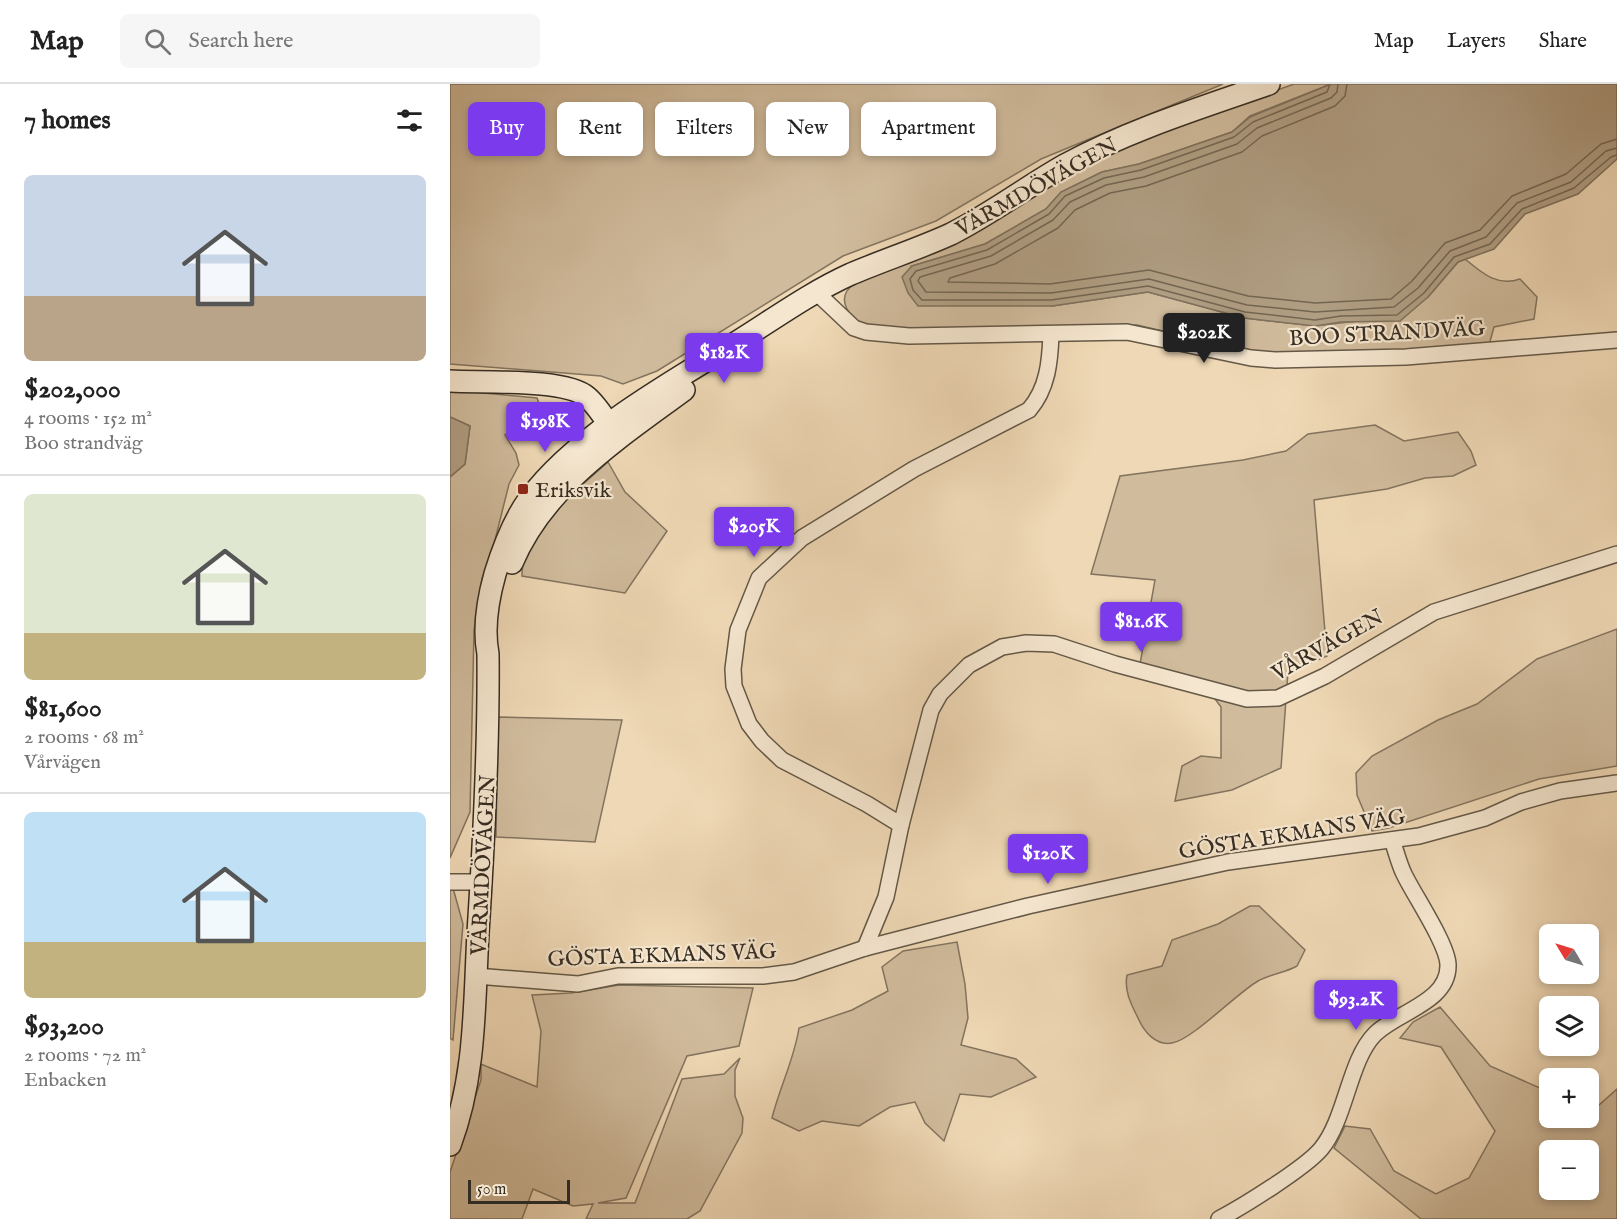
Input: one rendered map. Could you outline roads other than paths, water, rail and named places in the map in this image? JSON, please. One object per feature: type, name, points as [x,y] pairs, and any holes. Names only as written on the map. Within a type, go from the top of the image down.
[{"type":"main road","name":"VÄRMDÖVÄGEN","points":[[450,1145],[461,1115],[470,1073],[488,774],[488,654],[498,603],[523,539],[544,508],[614,433],[812,296],[849,275],[949,234],[1102,146],[1269,84]]},
{"type":"main road","points":[[450,381],[554,385],[572,389],[586,395],[614,433]]},
{"type":"street","name":"BOO STRANDVÄG","points":[[812,296],[854,328],[866,332],[909,336],[1127,332],[1251,358],[1275,360],[1406,357],[1617,340]]},
{"type":"street","points":[[901,825],[867,804],[782,760],[762,741],[749,724],[734,686],[733,669],[738,630],[759,578],[802,538],[914,469],[1029,410],[1044,383],[1052,334]]},
{"type":"street","name":"VÅRVÄGEN","points":[[865,948],[886,897],[901,825],[931,710],[940,694],[969,665],[1002,647],[1026,643],[1054,644],[1115,664],[1247,699],[1278,698],[1325,676],[1434,612],[1617,554]]},
{"type":"street","name":"GÖSTA EKMANS VÄG","points":[[476,976],[578,984],[618,976],[763,976],[794,972],[865,948],[1028,906],[1228,862],[1392,840],[1485,818],[1521,802],[1560,790],[1617,783]]},
{"type":"street","points":[[1219,1219],[1307,1163],[1321,1150],[1330,1134],[1362,1055],[1373,1036],[1434,995],[1446,978],[1446,955],[1403,872],[1392,840]]},
{"type":"street","points":[[450,882],[482,882]]},
{"type":"water","points":[[1331,84],[1617,84],[1617,159],[1578,194],[1525,214],[1494,249],[1458,262],[1428,297],[1400,321],[1341,322],[1315,326],[1244,318],[1148,292],[1052,306],[918,306],[908,293],[902,277],[912,266],[985,244],[1046,209],[1061,192],[1102,172],[1139,164],[1232,132],[1250,117]]},
{"type":"water","points":[[450,417],[470,426],[465,464],[450,477]]},
{"type":"place","name":"Eriksvik","points":[[523,489]]}]
